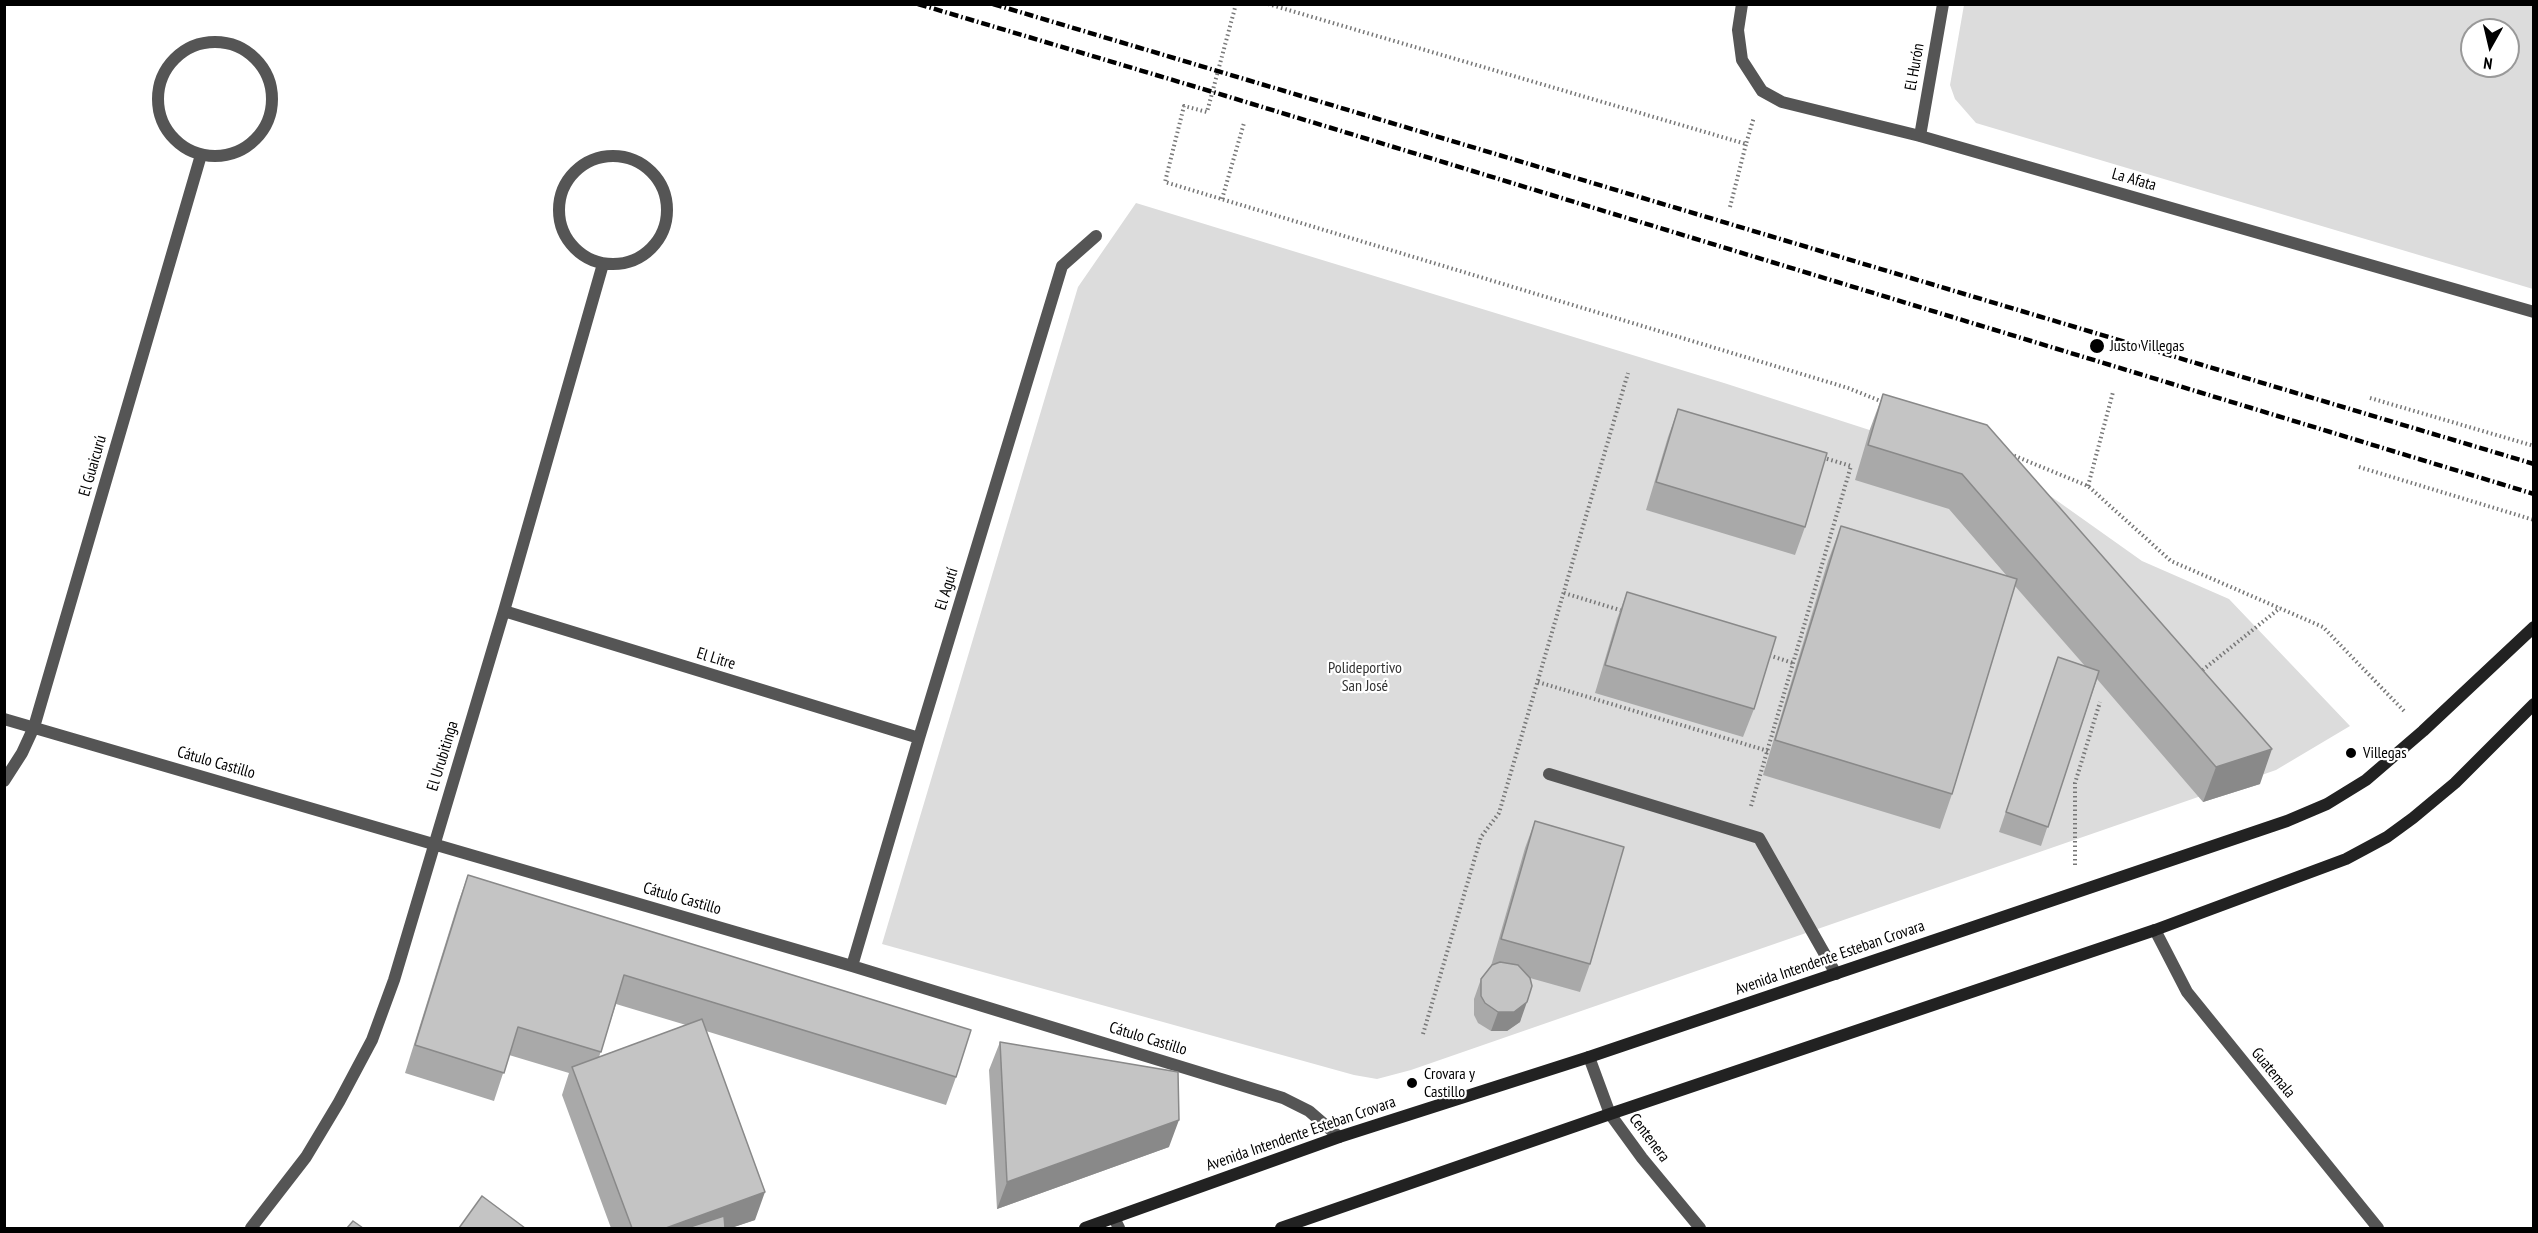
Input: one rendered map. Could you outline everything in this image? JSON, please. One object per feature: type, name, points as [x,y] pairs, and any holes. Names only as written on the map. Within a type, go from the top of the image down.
[{"type":"main road","name":"Avenida Intendente Esteban Crovara","points":[[1085,1228],[1117,1223],[1339,1137],[1589,1057],[2288,821],[2327,804],[2366,780],[2423,731],[2534,627]]},
{"type":"main road","points":[[1281,1228],[2155,930],[2346,859],[2387,837],[2455,783],[2534,704]]},
{"type":"street","points":[[1742,4],[1738,30],[1742,60],[1762,91]]},
{"type":"street","name":"El Hurón","points":[[1920,136],[1943,4]]},
{"type":"street","points":[[210,42],[229,44],[246,51],[260,62],[269,78],[273,96],[271,114],[264,130],[252,144],[218,157],[201,155],[182,147],[168,132],[159,115],[158,95],[163,76],[174,59],[190,47],[210,42]]},
{"type":"street","name":"La Afata","points":[[1762,91],[1782,102],[1920,136],[2534,312]]},
{"type":"street","name":"El Guaicurú","points":[[4,782],[22,753],[34,727],[201,155]]},
{"type":"street","points":[[609,156],[627,158],[643,165],[657,178],[665,195],[667,213],[663,231],[654,247],[639,258],[621,264],[603,264],[586,257],[573,246],[563,232],[558,215],[560,198],[566,182],[577,168],[592,159],[609,156]]},
{"type":"street","name":"El Agutí","points":[[852,966],[1062,266],[1096,236]]},
{"type":"street","name":"El Urubitinga","points":[[251,1228],[306,1157],[339,1102],[372,1040],[394,980],[504,611],[603,264]]},
{"type":"street","name":"El Litre","points":[[504,611],[919,738]]},
{"type":"street","name":"Cátulo Castillo","points":[[4,719],[852,966],[1283,1098],[1309,1111],[1339,1137]]},
{"type":"street","points":[[1549,774],[1760,838],[1836,974]]},
{"type":"street","name":"Guatemala","points":[[2155,930],[2187,993],[2378,1228]]},
{"type":"street","name":"Centenera","points":[[1589,1057],[1610,1114],[1642,1158],[1700,1228]]},
{"type":"path","points":[[1236,4],[1207,112],[1184,106],[1165,182],[1848,388],[1892,406]]},
{"type":"path","points":[[1268,4],[1746,144]]},
{"type":"path","points":[[1730,207],[1762,91]]},
{"type":"path","points":[[1222,199],[1244,123]]},
{"type":"path","points":[[1423,1034],[1481,837],[1499,813],[1628,373]]},
{"type":"path","points":[[2088,486],[2113,392]]},
{"type":"path","points":[[2370,398],[2534,446]]},
{"type":"path","points":[[2001,450],[2088,486],[2171,561],[2323,627],[2423,731]]},
{"type":"path","points":[[1744,833],[1851,466],[1818,456]]},
{"type":"path","points":[[2360,467],[2534,520]]},
{"type":"path","points":[[1564,593],[1633,614]]},
{"type":"path","points":[[2194,677],[2280,608]]},
{"type":"path","points":[[1759,652],[1793,663]]},
{"type":"path","points":[[1538,682],[1768,751]]},
{"type":"path","points":[[2075,893],[2075,783],[2100,702]]},
{"type":"green space","points":[[1964,5],[2533,5],[2533,289],[1976,123],[1955,99],[1950,85]]},
{"type":"green space","name":"Polideportivo San José","points":[[1136,203],[1724,383],[1947,455],[2049,495],[2142,561],[2229,599],[2350,726],[2276,770],[1411,1070],[1377,1079],[1354,1075],[882,944],[1078,287]]},
{"type":"building","points":[[1883,394],[1987,425],[2272,749],[2216,767],[1962,474],[1868,445]]},
{"type":"building","points":[[1678,409],[1827,453],[1805,527],[1656,482]]},
{"type":"building","points":[[1841,526],[2017,579],[1952,794],[1775,740]]},
{"type":"building","points":[[1627,592],[1776,637],[1754,709],[1605,665]]},
{"type":"building","points":[[2058,657],[2099,671],[2048,827],[2006,812]]},
{"type":"building","points":[[1535,821],[1624,847],[1590,964],[1501,939]]},
{"type":"building","points":[[468,875],[971,1030],[956,1077],[624,975],[601,1052],[518,1027],[504,1073],[415,1045]]},
{"type":"building","points":[[1500,962],[1518,965],[1530,978],[1532,986],[1527,1002],[1514,1012],[1498,1012],[1485,1003],[1481,996],[1481,979],[1492,965]]},
{"type":"building","points":[[702,1019],[765,1192],[666,1228],[632,1228],[572,1067]]},
{"type":"building","points":[[1000,1042],[1178,1072],[1179,1120],[1007,1182]]},
{"type":"building","points":[[482,1196],[525,1228],[459,1228]]},
{"type":"building","points":[[724,1216],[725,1228],[687,1228]]},
{"type":"building","points":[[353,1221],[363,1228],[347,1228]]},
{"type":"railway","points":[[918,4],[2534,494]]},
{"type":"railway","points":[[993,4],[2534,464]]},
{"type":"place","name":"Justo Villegas","points":[[2097,346]]},
{"type":"place","name":"Villegas","points":[[2351,753]]},
{"type":"place","name":"Crovara y Castillo","points":[[1412,1083]]}]
